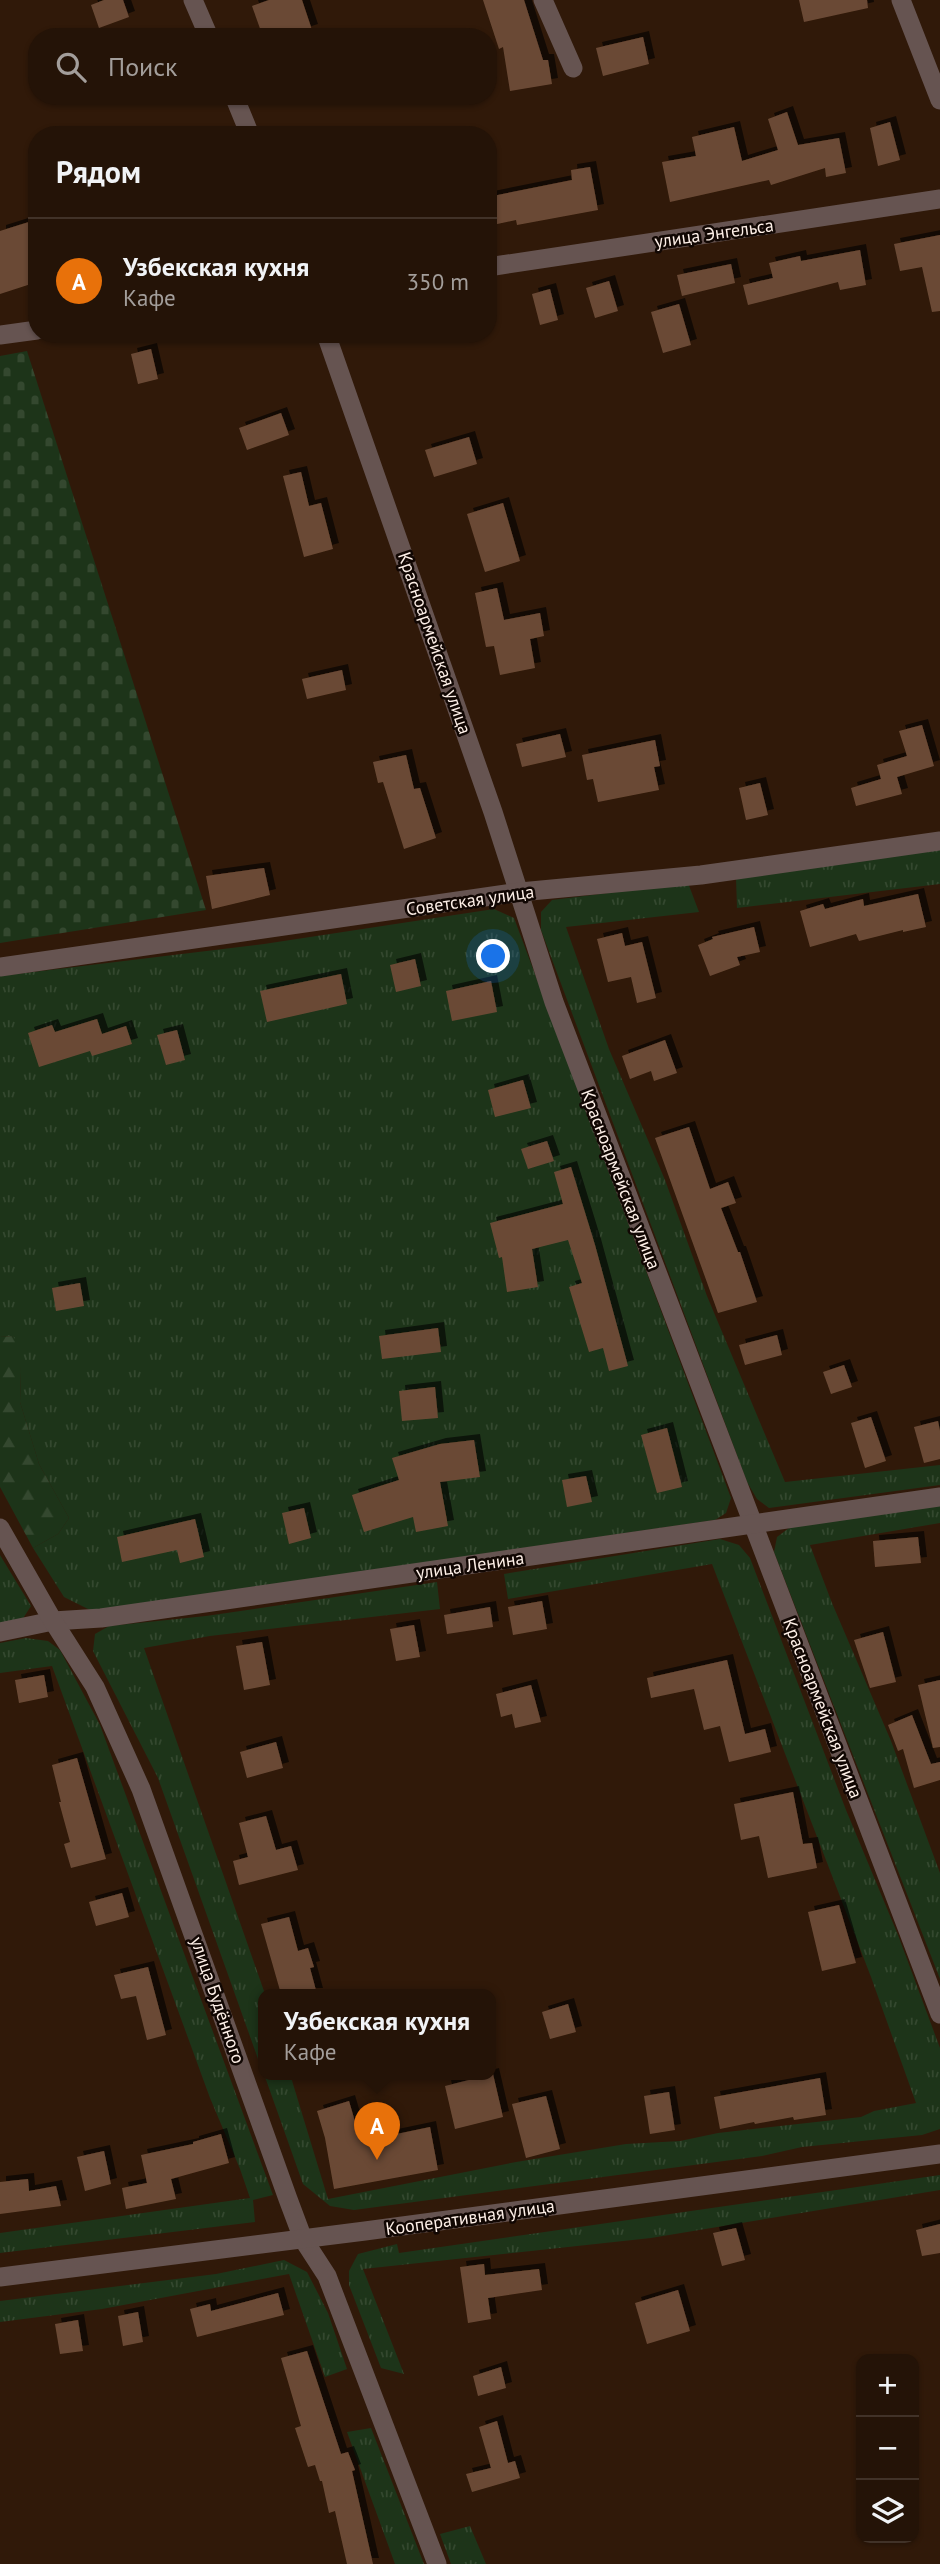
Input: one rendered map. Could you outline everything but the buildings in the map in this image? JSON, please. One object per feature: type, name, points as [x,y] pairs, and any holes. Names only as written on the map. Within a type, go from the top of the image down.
[{"type":"street","points":[[193,0],[205,28]]},
{"type":"street","points":[[543,0],[573,68]]},
{"type":"street","points":[[901,0],[940,100]]},
{"type":"street","points":[[238,105],[246,126]]},
{"type":"street","name":"улица Энгельса","points":[[497,266],[940,199]]},
{"type":"street","points":[[0,335],[28,331]]},
{"type":"street","name":"Красноармейская улица","points":[[329,343],[520,892],[554,1002],[940,2014]]},
{"type":"street","name":"Советская улица","points":[[0,967],[520,892],[701,875],[940,841]]},
{"type":"street","name":"улица Ленина","points":[[0,1632],[53,1621],[101,1618],[940,1497]]},
{"type":"street","name":"улица Будённого","points":[[0,1528],[53,1621],[95,1687],[141,1789],[303,2239],[327,2276],[437,2564]]},
{"type":"street","name":"Кооперативная улица","points":[[0,2277],[940,2154]]},
{"type":"green space","points":[[27,351],[206,910],[0,943],[0,356]]},
{"type":"green space","points":[[940,849],[940,884],[737,908],[736,878]]},
{"type":"green space","points":[[688,883],[699,912],[566,927],[609,1049],[665,1180],[707,1296],[785,1482],[940,1465],[940,1485],[769,1508],[757,1499],[747,1482],[541,930],[541,912],[552,900]]},
{"type":"green space","points":[[494,909],[514,918],[731,1498],[726,1513],[715,1520],[92,1611],[64,1597],[33,1548],[58,1534],[69,1518],[39,1464],[20,1402],[21,1371],[13,1336],[0,1337],[0,976],[264,944]]},
{"type":"green space","points":[[13,1336],[19,1347],[20,1402],[39,1464],[69,1518],[58,1534],[33,1548],[0,1487],[0,1337]]},
{"type":"green space","points":[[940,1504],[940,1523],[810,1545],[891,1741],[940,1873],[940,1979],[774,1552],[777,1537],[793,1525]]},
{"type":"green space","points":[[720,1539],[739,1545],[750,1558],[940,2048],[940,2129],[922,2135],[802,2147],[762,2156],[354,2210],[330,2206],[303,2184],[266,2080],[292,2080],[328,2199],[516,2162],[626,2144],[680,2141],[718,2133],[861,2117],[874,2111],[916,2103],[871,1977],[712,1564],[508,1599],[504,1574]]},
{"type":"green space","points":[[0,1555],[31,1606],[22,1620],[0,1625]]},
{"type":"green space","points":[[437,1582],[440,1609],[210,1636],[144,1648],[263,1989],[258,1989],[258,2059],[158,1778],[93,1651],[95,1634],[109,1626],[206,1616]]},
{"type":"green space","points":[[26,1638],[48,1641],[60,1650],[100,1725],[273,2195],[253,2200],[255,2222],[0,2253],[0,2233],[250,2198],[210,2098],[52,1666],[0,1673],[0,1643]]},
{"type":"green space","points":[[940,2175],[940,2190],[651,2238],[363,2269],[404,2374],[381,2368],[349,2285],[349,2271],[358,2254],[397,2244],[399,2253]]},
{"type":"green space","points":[[284,2260],[307,2272],[328,2313],[347,2369],[325,2377],[289,2274],[102,2309],[0,2322],[0,2301],[216,2274]]},
{"type":"green space","points":[[371,2428],[424,2564],[395,2564],[347,2432]]},
{"type":"green space","points":[[470,2526],[486,2564],[451,2564],[440,2534]]},
{"type":"place","name":"Узбекская кухня","points":[[377,2160]]}]
